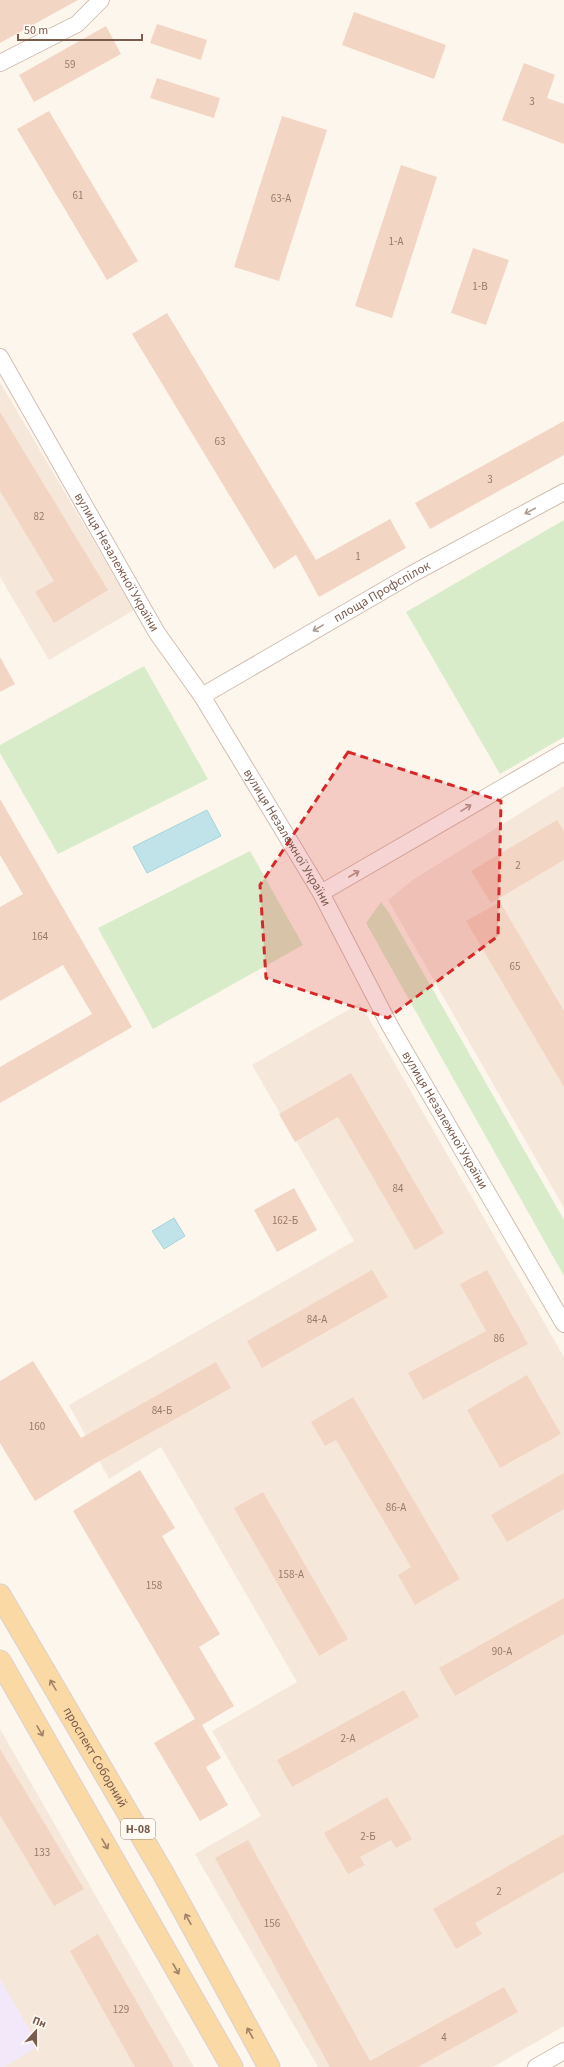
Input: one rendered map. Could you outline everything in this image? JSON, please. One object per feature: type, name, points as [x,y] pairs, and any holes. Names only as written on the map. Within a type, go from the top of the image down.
[{"type":"main road","name":"проспект Соборний","points":[[0,1595],[163,1873],[269,2067]]},
{"type":"main road","name":"Н-08","points":[[0,1661],[232,2067]]},
{"type":"street","points":[[0,63],[76,24],[101,0]]},
{"type":"street","name":"вулиця Незалежної України","points":[[0,356],[157,633],[202,696],[321,893],[390,1026],[564,1324]]},
{"type":"street","name":"площа Профспілок","points":[[202,696],[418,571],[564,492]]},
{"type":"street","points":[[321,893],[564,752]]},
{"type":"street","points":[[536,2067],[564,2051]]},
{"type":"highlighted area","points":[[348,752],[501,801],[498,936],[388,1018],[266,978],[260,885]]},
{"type":"shaded area","points":[[0,382],[134,610],[49,660],[0,577]]},
{"type":"shaded area","points":[[564,786],[564,1208],[388,900],[414,879]]},
{"type":"shaded area","points":[[360,1003],[564,1357],[564,2026],[493,2067],[318,2067],[195,1854],[261,1816],[212,1731],[297,1682],[161,1447],[109,1479],[69,1405],[354,1241],[252,1065]]},
{"type":"shaded area","points":[[0,1729],[194,2067],[0,2067]]},
{"type":"shaded area","points":[[0,1979],[39,2046],[4,2067],[0,2067]]},
{"type":"green space","points":[[564,520],[564,737],[500,774],[406,612]]},
{"type":"green space","points":[[144,666],[208,779],[58,854],[0,753],[0,745]]},
{"type":"green space","points":[[250,851],[303,945],[153,1029],[98,928]]},
{"type":"green space","points":[[381,902],[388,911],[564,1220],[564,1276],[366,923]]},
{"type":"water","points":[[207,810],[221,836],[147,873],[133,847]]},
{"type":"water","points":[[174,1218],[185,1236],[164,1249],[152,1231]]},
{"type":"building","points":[[0,0],[78,0],[0,43]]},
{"type":"building","points":[[354,12],[446,45],[434,79],[342,45]]},
{"type":"building","points":[[157,24],[207,40],[201,60],[150,43]]},
{"type":"building","points":[[106,26],[121,54],[34,102],[19,75]]},
{"type":"building","points":[[524,63],[555,75],[547,98],[564,104],[564,144],[502,120]]},
{"type":"building","points":[[157,78],[220,98],[214,118],[150,98]]},
{"type":"building","points":[[49,111],[138,261],[107,280],[17,129]]},
{"type":"building","points":[[282,116],[327,130],[279,281],[234,267]]},
{"type":"building","points":[[401,165],[437,177],[392,318],[355,306]]},
{"type":"building","points":[[473,248],[509,260],[486,325],[451,313]]},
{"type":"building","points":[[167,313],[316,560],[390,519],[406,548],[319,597],[296,555],[274,569],[132,334]]},
{"type":"building","points":[[0,412],[108,590],[54,623],[35,592],[54,581],[0,491]]},
{"type":"building","points":[[564,421],[564,455],[430,529],[415,503]]},
{"type":"building","points":[[0,657],[15,684],[0,692]]},
{"type":"building","points":[[0,799],[132,1027],[0,1103],[0,1067],[92,1014],[63,965],[0,1001],[0,907],[23,894],[0,855]]},
{"type":"building","points":[[557,820],[564,831],[564,860],[491,903],[471,871]]},
{"type":"building","points":[[500,902],[564,1011],[564,1087],[466,921]]},
{"type":"building","points":[[351,1073],[444,1233],[415,1250],[338,1117],[295,1142],[279,1114]]},
{"type":"building","points":[[294,1188],[317,1230],[277,1252],[254,1210]]},
{"type":"building","points":[[372,1270],[388,1297],[262,1368],[247,1341]]},
{"type":"building","points":[[487,1270],[528,1344],[423,1400],[408,1373],[486,1331],[460,1284]]},
{"type":"building","points":[[33,1361],[81,1438],[216,1362],[231,1388],[96,1463],[35,1501],[0,1443],[0,1381]]},
{"type":"building","points":[[527,1375],[561,1434],[500,1468],[467,1410]]},
{"type":"building","points":[[353,1397],[460,1579],[415,1605],[398,1575],[411,1567],[336,1440],[325,1446],[311,1422]]},
{"type":"building","points":[[140,1470],[175,1528],[162,1536],[220,1634],[199,1647],[234,1706],[202,1725],[221,1758],[206,1767],[228,1805],[200,1821],[154,1743],[195,1719],[73,1511]]},
{"type":"building","points":[[564,1473],[564,1509],[507,1542],[491,1515]]},
{"type":"building","points":[[263,1492],[348,1639],[319,1656],[234,1508]]},
{"type":"building","points":[[564,1598],[564,1634],[455,1696],[439,1668]]},
{"type":"building","points":[[404,1690],[419,1717],[292,1787],[277,1760]]},
{"type":"building","points":[[0,1749],[84,1889],[54,1906],[0,1815]]},
{"type":"building","points":[[387,1797],[412,1839],[396,1848],[391,1840],[360,1857],[365,1865],[348,1874],[324,1833]]},
{"type":"building","points":[[564,1834],[564,1872],[475,1923],[482,1934],[456,1949],[433,1909]]},
{"type":"building","points":[[248,1840],[370,2061],[504,1987],[518,2012],[418,2067],[330,2067],[215,1858]]},
{"type":"building","points":[[98,1934],[174,2067],[135,2067],[70,1951]]}]
